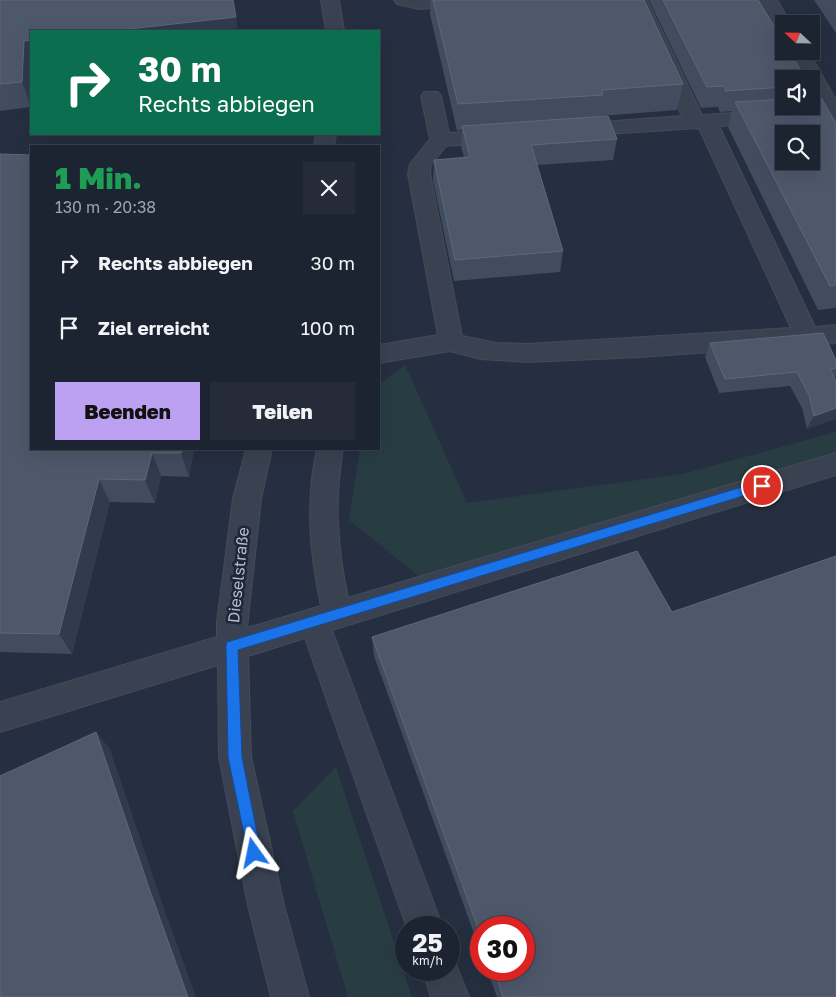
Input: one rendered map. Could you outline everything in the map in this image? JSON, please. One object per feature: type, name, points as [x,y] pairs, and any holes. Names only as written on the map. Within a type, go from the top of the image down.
[{"type":"street","points":[[330,0],[335,30]]},
{"type":"street","points":[[403,0],[419,4],[477,0]]},
{"type":"street","points":[[638,0],[701,121],[806,336]]},
{"type":"street","points":[[768,0],[777,15]]},
{"type":"street","points":[[558,132],[701,121],[835,114],[803,60]]},
{"type":"street","points":[[431,96],[440,140],[422,164],[419,174],[451,342]]},
{"type":"street","points":[[440,140],[519,134]]},
{"type":"street","points":[[380,354],[451,342],[469,349],[495,353],[602,350],[836,334]]},
{"type":"street","name":"Dieselstraße","points":[[259,450],[247,499],[232,622],[235,757],[266,905],[290,997]]},
{"type":"street","points":[[330,450],[322,493],[321,520],[324,554],[325,618],[421,916]]},
{"type":"street","points":[[0,717],[836,464]]},
{"type":"street","points":[[444,981],[450,997]]},
{"type":"green space","points":[[405,365],[467,503],[683,474],[836,432],[836,459],[441,594],[349,520],[360,450],[380,450],[380,384]]},
{"type":"green space","points":[[336,767],[395,946],[395,981],[407,981],[412,997],[348,997],[293,811]]},
{"type":"building","points":[[0,0],[233,0],[236,17],[120,30],[30,30],[30,40],[24,41],[22,82],[0,84]]},
{"type":"building","points":[[433,0],[644,0],[683,84],[602,90],[603,95],[458,104]]},
{"type":"building","points":[[663,0],[758,0],[775,27],[775,60],[794,60],[801,70],[775,70],[775,88],[726,91],[724,86],[707,87]]},
{"type":"building","points":[[820,96],[836,123],[836,285],[830,286],[735,102],[775,100],[775,115],[820,115]]},
{"type":"building","points":[[608,116],[617,139],[531,145],[563,251],[455,260],[434,160],[470,157],[462,126]]},
{"type":"building","points":[[0,154],[30,155],[30,450],[182,450],[181,453],[152,453],[145,480],[99,479],[59,634],[0,633]]},
{"type":"building","points":[[823,333],[836,360],[836,368],[830,369],[836,380],[836,408],[814,416],[809,395],[797,372],[725,379],[710,343]]},
{"type":"building","points":[[637,551],[672,612],[836,556],[836,997],[503,997],[498,981],[535,981],[535,916],[474,916],[372,637]]},
{"type":"building","points":[[96,732],[188,997],[0,997],[0,776]]},
{"type":"route","points":[[254,853],[235,757],[232,646],[762,486]]}]
